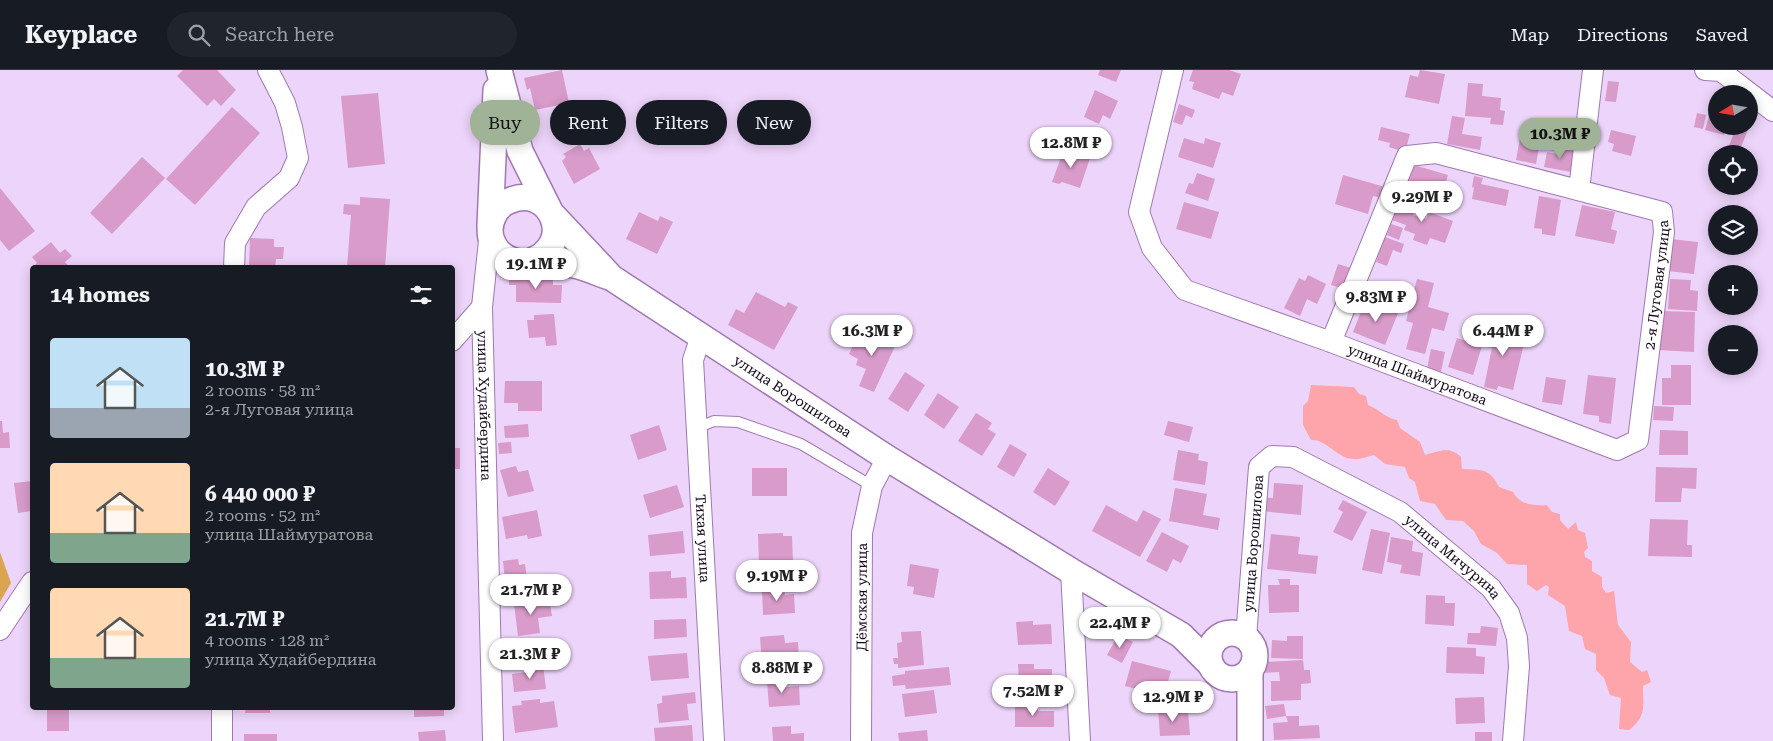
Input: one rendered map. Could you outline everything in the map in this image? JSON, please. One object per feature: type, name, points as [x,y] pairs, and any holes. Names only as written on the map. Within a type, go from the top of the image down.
[{"type":"street","points":[[234,265],[234,243],[256,206],[289,178],[298,158],[285,103],[268,70]]},
{"type":"street","name":"улица Ворошилова","points":[[498,70],[520,151],[551,213],[612,278],[887,458],[1071,571],[1181,635],[1218,671],[1242,705],[1250,733]]},
{"type":"street","name":"улица Худайбердина","points":[[493,741],[482,307],[490,231],[498,70]]},
{"type":"street","name":"улица Шаймуратова","points":[[1173,70],[1139,212],[1152,248],[1185,290],[1331,342],[1617,450]]},
{"type":"street","points":[[1579,190],[1594,70]]},
{"type":"street","points":[[1705,70],[1721,71],[1773,111]]},
{"type":"street","name":"2-я Луговая улица","points":[[1331,342],[1407,156],[1436,153],[1662,212],[1664,232],[1638,440],[1617,450]]},
{"type":"street","points":[[485,277],[529,262],[539,258],[547,252],[553,243],[555,223],[551,213],[535,199],[524,197],[514,198],[504,203],[496,211],[491,221],[492,242],[503,255],[518,262],[529,262],[572,265],[612,278]]},
{"type":"street","points":[[455,338],[482,307]]},
{"type":"street","name":"Тихая улица","points":[[701,336],[693,360],[714,741]]},
{"type":"street","name":"улица Ворошилова","points":[[1246,638],[1259,467],[1272,456]]},
{"type":"street","name":"улица Мичурина","points":[[1272,456],[1294,457],[1400,512],[1490,588],[1509,613],[1517,638],[1519,666],[1513,741]]},
{"type":"street","name":"Дёмская улица","points":[[861,741],[862,533],[872,486],[887,458]]},
{"type":"street","points":[[1071,571],[1080,741]]},
{"type":"street","points":[[0,630],[30,585]]},
{"type":"street","points":[[1234,633],[1246,638],[1252,645],[1255,653],[1250,671],[1240,678],[1218,671],[1210,650],[1214,642],[1220,636],[1234,633]]},
{"type":"street","name":"улица Ворошилова","points":[[1181,635],[1220,636]]},
{"type":"street","name":"улица Ворошилова","points":[[1250,671],[1250,733]]},
{"type":"street","points":[[222,710],[222,741]]},
{"type":"lane","points":[[697,428],[714,421],[738,422],[802,444],[872,486]]},
{"type":"shaded area","points":[[1311,385],[1354,387],[1359,394],[1366,396],[1368,405],[1397,420],[1400,428],[1420,442],[1425,455],[1444,450],[1452,451],[1461,457],[1462,469],[1484,471],[1492,476],[1499,487],[1513,492],[1519,500],[1532,505],[1547,505],[1552,512],[1560,514],[1560,520],[1568,529],[1576,522],[1578,530],[1585,533],[1588,548],[1584,552],[1585,557],[1592,561],[1592,571],[1602,577],[1602,587],[1606,593],[1614,591],[1618,625],[1631,642],[1630,662],[1642,672],[1647,670],[1651,682],[1643,686],[1643,710],[1635,725],[1629,730],[1619,729],[1621,698],[1610,695],[1604,678],[1596,670],[1596,654],[1585,649],[1582,636],[1569,631],[1565,606],[1548,595],[1549,587],[1546,585],[1537,591],[1527,584],[1527,565],[1507,564],[1497,553],[1481,544],[1474,531],[1463,521],[1446,520],[1435,504],[1420,501],[1415,482],[1409,478],[1405,467],[1385,464],[1374,455],[1359,459],[1348,458],[1322,443],[1311,440],[1303,425],[1303,406],[1308,401]]},
{"type":"shaded area","points":[[0,552],[11,583],[0,602]]},
{"type":"building","points":[[183,70],[217,70],[236,90],[221,106],[214,99],[207,106],[177,76]]},
{"type":"building","points":[[562,70],[568,100],[550,100],[550,107],[540,109],[540,100],[533,100],[530,88],[527,90],[524,78]]},
{"type":"building","points":[[1100,70],[1121,70],[1116,82],[1098,75]]},
{"type":"building","points":[[1193,70],[1229,70],[1241,74],[1233,96],[1222,92],[1219,99],[1192,89],[1194,82],[1189,81]]},
{"type":"building","points":[[1420,70],[1445,74],[1439,104],[1405,97],[1410,75],[1418,77]]},
{"type":"building","points":[[1608,81],[1619,82],[1616,102],[1605,101]]},
{"type":"building","points":[[1468,83],[1483,84],[1482,96],[1501,98],[1500,110],[1505,111],[1503,125],[1490,124],[1491,118],[1465,116]]},
{"type":"building","points":[[1095,90],[1118,101],[1110,119],[1103,115],[1099,124],[1084,117]]},
{"type":"building","points":[[378,93],[385,164],[348,168],[341,96]]},
{"type":"building","points":[[1179,104],[1195,110],[1192,118],[1186,115],[1182,125],[1173,122]]},
{"type":"building","points":[[232,107],[260,133],[195,205],[166,179]]},
{"type":"building","points":[[1697,113],[1706,115],[1703,129],[1694,127]]},
{"type":"building","points":[[1452,116],[1465,118],[1462,134],[1482,137],[1480,150],[1447,144]]},
{"type":"building","points":[[1708,119],[1708,131],[1705,130]]},
{"type":"building","points":[[1381,127],[1410,134],[1405,152],[1389,147],[1390,143],[1378,140]]},
{"type":"building","points":[[1611,130],[1636,136],[1631,156],[1612,151],[1614,144],[1608,142]]},
{"type":"building","points":[[1521,133],[1541,137],[1536,164],[1516,160]]},
{"type":"building","points":[[1733,135],[1746,135],[1742,145],[1729,145]]},
{"type":"building","points":[[1184,138],[1204,144],[1205,138],[1221,143],[1213,168],[1178,157]]},
{"type":"building","points":[[578,145],[581,145],[584,151],[589,148],[600,169],[574,184],[562,161],[566,157],[563,154]]},
{"type":"building","points":[[1562,148],[1575,151],[1571,172],[1544,167],[1547,152],[1561,155]]},
{"type":"building","points":[[1064,149],[1090,158],[1080,188],[1062,182],[1059,184],[1052,182]]},
{"type":"building","points":[[142,157],[165,178],[112,234],[90,213]]},
{"type":"building","points":[[1414,165],[1448,175],[1442,195],[1420,189],[1418,195],[1408,192],[1409,188],[1407,187]]},
{"type":"building","points":[[1197,173],[1215,179],[1208,201],[1185,193],[1189,183],[1193,184]]},
{"type":"building","points":[[1343,175],[1385,187],[1382,198],[1373,196],[1368,214],[1335,204]]},
{"type":"building","points":[[1474,176],[1483,178],[1481,184],[1509,190],[1506,206],[1472,199]]},
{"type":"building","points":[[0,188],[35,231],[9,251],[0,240]]},
{"type":"building","points":[[1401,196],[1417,202],[1413,215],[1426,219],[1429,212],[1453,221],[1445,243],[1430,238],[1427,245],[1413,240],[1415,234],[1404,230],[1406,225],[1392,220]]},
{"type":"building","points":[[1539,196],[1561,200],[1555,236],[1542,234],[1542,229],[1534,228]]},
{"type":"building","points":[[360,197],[390,199],[385,265],[347,265],[351,215],[343,214],[344,204],[360,205]]},
{"type":"building","points":[[1184,202],[1219,212],[1211,239],[1176,229]]},
{"type":"building","points":[[1582,205],[1615,212],[1611,229],[1617,231],[1614,244],[1575,236]]},
{"type":"building","points":[[639,212],[658,221],[660,216],[673,222],[657,254],[626,239]]},
{"type":"building","points":[[1391,224],[1403,228],[1399,240],[1387,235]]},
{"type":"building","points":[[1385,237],[1404,244],[1401,253],[1393,250],[1387,266],[1376,262]]},
{"type":"building","points":[[250,238],[274,239],[274,247],[284,247],[283,259],[276,259],[275,265],[249,265]]},
{"type":"building","points":[[1671,239],[1698,242],[1694,274],[1668,271]]},
{"type":"building","points":[[51,242],[60,253],[65,249],[72,256],[65,262],[68,265],[35,265],[37,263],[32,257]]},
{"type":"building","points":[[1338,264],[1351,268],[1344,289],[1331,285]]},
{"type":"building","points":[[1308,275],[1326,284],[1317,304],[1307,299],[1300,316],[1284,308],[1299,278],[1305,281]]},
{"type":"building","points":[[509,277],[553,278],[553,285],[562,285],[561,303],[516,302],[516,285],[509,285]]},
{"type":"building","points":[[1417,279],[1434,283],[1428,307],[1449,313],[1444,331],[1432,328],[1425,354],[1406,349],[1413,323],[1406,321]]},
{"type":"building","points":[[1670,279],[1691,280],[1690,290],[1698,291],[1697,311],[1668,309]]},
{"type":"building","points":[[756,292],[785,307],[788,302],[798,307],[774,350],[728,325],[736,309],[744,313]]},
{"type":"building","points":[[1379,303],[1399,311],[1385,345],[1353,332],[1364,304],[1377,309]]},
{"type":"building","points":[[1660,311],[1695,312],[1694,352],[1658,350]]},
{"type":"building","points":[[554,314],[557,345],[546,346],[545,337],[529,338],[527,320],[534,320],[534,315]]},
{"type":"building","points":[[1487,326],[1526,335],[1513,390],[1498,386],[1497,390],[1484,387],[1492,348],[1483,346]]},
{"type":"building","points":[[861,328],[896,344],[874,392],[859,386],[866,369],[856,365],[858,359],[849,354]]},
{"type":"building","points":[[1457,338],[1482,346],[1473,375],[1448,367]]},
{"type":"building","points":[[1431,349],[1445,352],[1441,372],[1427,369]]},
{"type":"building","points":[[1671,365],[1691,365],[1691,405],[1662,405],[1662,378],[1671,378]]},
{"type":"building","points":[[905,372],[925,385],[908,412],[888,399]]},
{"type":"building","points":[[1588,375],[1616,378],[1611,424],[1599,422],[1599,416],[1583,414]]},
{"type":"building","points":[[1546,377],[1566,380],[1562,405],[1542,402]]},
{"type":"building","points":[[505,381],[542,381],[542,411],[518,411],[518,403],[504,403]]},
{"type":"building","points":[[938,393],[959,407],[944,429],[924,415]]},
{"type":"building","points":[[1654,406],[1674,407],[1673,421],[1653,420]]},
{"type":"building","points":[[976,413],[992,423],[988,429],[996,434],[982,456],[958,441]]},
{"type":"building","points":[[0,421],[2,421],[3,433],[9,432],[10,448],[0,448]]},
{"type":"building","points":[[1168,421],[1193,427],[1189,442],[1164,435]]},
{"type":"building","points":[[528,424],[529,437],[505,438],[504,426]]},
{"type":"building","points":[[659,425],[667,450],[638,460],[630,435]]},
{"type":"building","points":[[1660,430],[1688,431],[1688,455],[1659,455]]},
{"type":"building","points":[[511,442],[512,453],[499,454],[498,443]]},
{"type":"building","points":[[1010,444],[1027,454],[1014,477],[997,467]]},
{"type":"building","points":[[455,448],[460,448],[460,469],[455,469]]},
{"type":"building","points":[[1178,450],[1199,454],[1198,460],[1208,462],[1205,485],[1173,480]]},
{"type":"building","points":[[516,466],[518,472],[528,470],[534,491],[508,497],[500,470]]},
{"type":"building","points":[[1656,467],[1697,468],[1696,489],[1682,488],[1681,502],[1655,502]]},
{"type":"building","points":[[752,468],[787,468],[787,496],[752,496]]},
{"type":"building","points":[[1048,468],[1070,482],[1055,506],[1033,492]]},
{"type":"building","points":[[30,481],[30,511],[18,513],[14,483]]},
{"type":"building","points":[[1274,483],[1303,485],[1301,515],[1261,511],[1262,497],[1273,498]]},
{"type":"building","points":[[677,485],[684,507],[650,518],[643,495]]},
{"type":"building","points":[[1175,488],[1207,494],[1203,515],[1220,518],[1218,530],[1169,521]]},
{"type":"building","points":[[1343,500],[1367,512],[1352,541],[1333,532],[1343,512],[1338,509]]},
{"type":"building","points":[[1106,505],[1137,522],[1143,510],[1161,519],[1140,557],[1092,531]]},
{"type":"building","points":[[537,510],[542,536],[528,539],[527,535],[506,539],[502,517]]},
{"type":"building","points":[[1650,519],[1688,520],[1687,545],[1692,545],[1692,557],[1648,556]]},
{"type":"building","points":[[1371,529],[1390,533],[1382,574],[1362,570]]},
{"type":"building","points":[[683,531],[685,553],[650,556],[648,535]]},
{"type":"building","points":[[1162,532],[1189,546],[1181,563],[1173,559],[1167,572],[1146,561]]},
{"type":"building","points":[[783,533],[783,536],[792,536],[793,562],[759,563],[758,534]]},
{"type":"building","points":[[1271,534],[1300,537],[1298,554],[1318,556],[1316,574],[1267,569]]},
{"type":"building","points":[[1391,537],[1413,541],[1412,551],[1423,553],[1420,576],[1400,573],[1402,565],[1387,562]]},
{"type":"building","points":[[518,559],[519,565],[525,564],[527,579],[505,581],[503,561]]},
{"type":"building","points":[[910,564],[939,569],[934,598],[913,594],[914,587],[907,586]]},
{"type":"building","points":[[671,571],[671,578],[686,577],[687,598],[650,599],[649,572]]},
{"type":"building","points":[[1278,579],[1290,579],[1290,585],[1299,585],[1299,612],[1269,613],[1268,585],[1280,585]]},
{"type":"building","points":[[521,582],[522,593],[506,595],[505,584]]},
{"type":"building","points":[[784,588],[785,595],[794,594],[795,613],[763,615],[762,589]]},
{"type":"building","points":[[1426,595],[1445,596],[1445,603],[1455,603],[1454,626],[1425,624]]},
{"type":"building","points":[[549,598],[552,616],[538,618],[540,633],[518,636],[514,604]]},
{"type":"building","points":[[686,619],[687,637],[654,639],[654,620]]},
{"type":"building","points":[[1033,621],[1033,625],[1051,624],[1052,644],[1018,645],[1016,622]]},
{"type":"building","points":[[1481,626],[1498,628],[1496,646],[1467,644],[1468,633],[1480,633]]},
{"type":"building","points":[[921,631],[924,665],[898,668],[898,664],[894,664],[893,658],[898,658],[897,643],[902,642],[901,632]]},
{"type":"building","points":[[784,635],[785,643],[798,642],[799,661],[762,664],[760,637]]},
{"type":"building","points":[[1118,635],[1133,642],[1122,663],[1107,655]]},
{"type":"building","points":[[1287,636],[1303,636],[1303,659],[1271,658],[1272,640],[1287,641]]},
{"type":"building","points":[[1447,647],[1476,648],[1476,656],[1485,657],[1484,674],[1446,673]]},
{"type":"building","points":[[687,653],[689,678],[651,681],[648,656]]},
{"type":"building","points":[[1303,660],[1304,670],[1310,670],[1311,683],[1301,684],[1301,700],[1271,701],[1271,681],[1280,681],[1279,672],[1263,673],[1263,662]]},
{"type":"building","points":[[1132,661],[1171,671],[1164,696],[1125,686]]},
{"type":"building","points":[[543,664],[546,689],[514,692],[512,674],[534,671],[533,665]]},
{"type":"building","points":[[1018,664],[1034,664],[1034,669],[1052,669],[1052,686],[1019,686]]},
{"type":"building","points":[[949,667],[951,685],[906,689],[905,685],[893,686],[892,676],[905,674],[905,671]]},
{"type":"building","points":[[785,679],[785,687],[799,686],[800,705],[769,707],[767,681]]},
{"type":"building","points":[[934,690],[937,713],[905,717],[902,694]]},
{"type":"building","points":[[695,692],[696,703],[687,704],[689,720],[659,723],[657,704],[662,703],[662,696]]},
{"type":"building","points":[[1484,697],[1485,723],[1456,724],[1455,698]]},
{"type":"building","points":[[540,699],[540,703],[554,701],[558,727],[515,733],[512,706],[522,705],[521,701]]},
{"type":"building","points":[[1284,704],[1286,716],[1267,719],[1265,706]]},
{"type":"building","points":[[1015,705],[1038,705],[1038,711],[1054,711],[1054,727],[1015,727]]},
{"type":"building","points":[[1169,707],[1171,712],[1188,711],[1190,735],[1160,736],[1158,708]]},
{"type":"building","points":[[47,710],[69,710],[69,731],[47,731]]},
{"type":"building","points":[[246,710],[270,710],[270,713],[245,713]]},
{"type":"building","points":[[414,710],[444,710],[444,716],[414,717]]},
{"type":"building","points":[[1286,716],[1299,716],[1299,726],[1319,725],[1320,738],[1274,740],[1273,723],[1288,722]]},
{"type":"building","points":[[692,725],[693,741],[655,741],[654,728]]},
{"type":"building","points":[[791,726],[791,734],[804,733],[804,741],[773,741],[772,727]]},
{"type":"building","points":[[445,730],[446,741],[419,741],[418,732]]},
{"type":"building","points":[[927,730],[928,741],[899,741],[898,733]]},
{"type":"building","points":[[1475,732],[1492,732],[1492,741],[1475,741]]},
{"type":"building","points":[[244,734],[277,734],[277,741],[244,741]]}]
